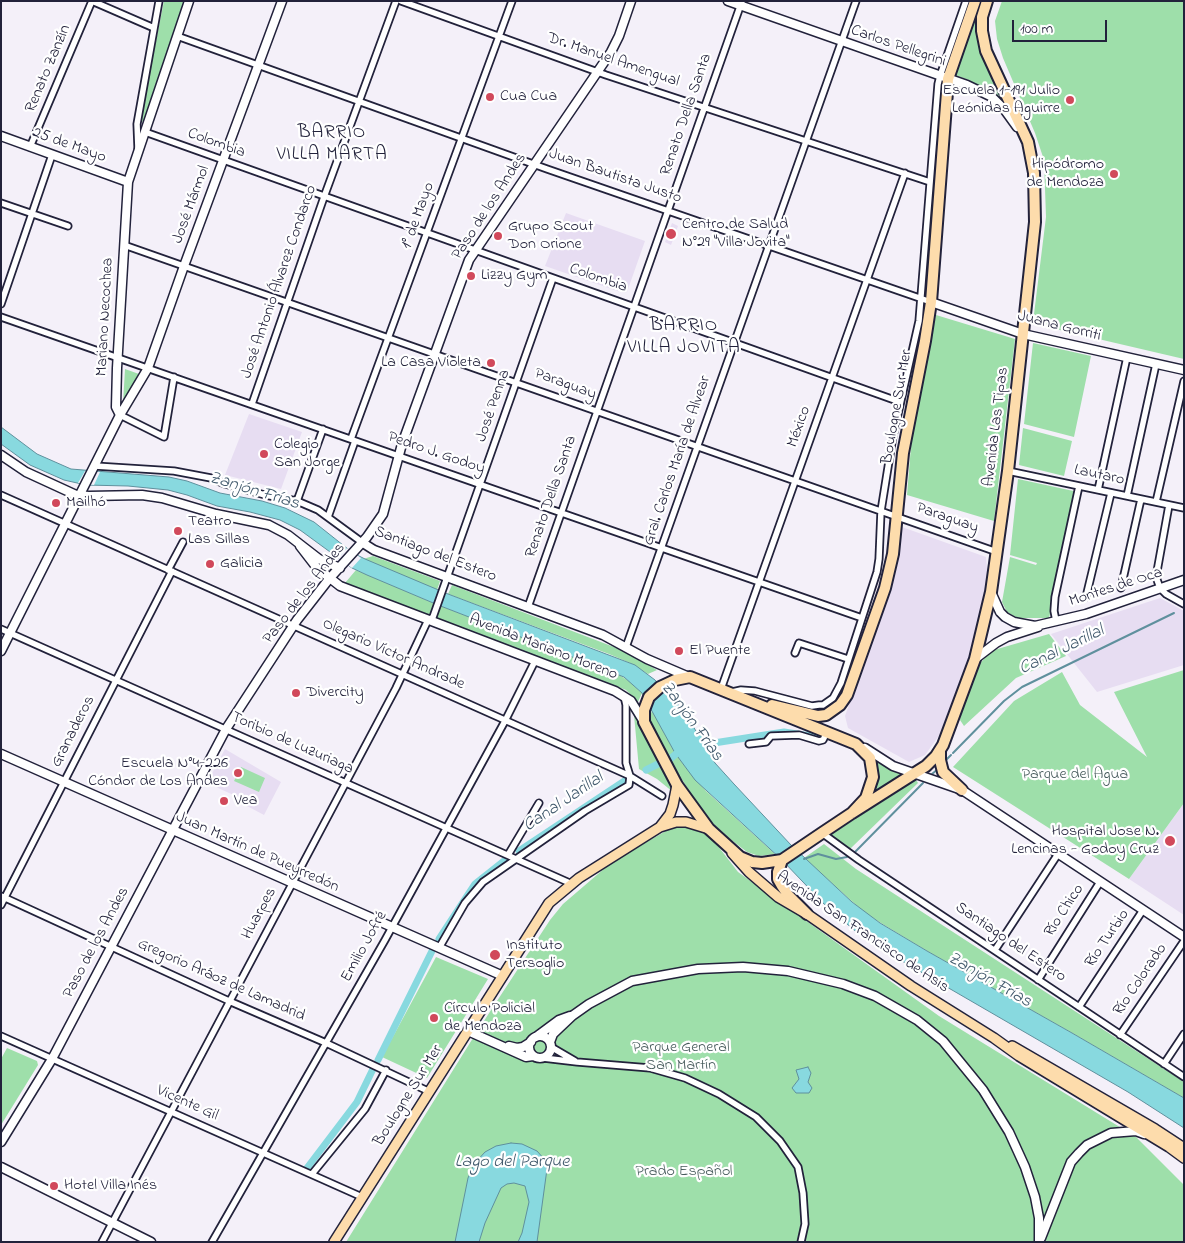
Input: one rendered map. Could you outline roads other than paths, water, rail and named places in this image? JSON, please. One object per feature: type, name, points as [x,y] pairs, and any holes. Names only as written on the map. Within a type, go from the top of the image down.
[{"type":"highway","name":"Boulogne Sur Mer","points":[[729,693],[818,716],[832,712],[847,696],[884,588],[893,554],[903,453],[922,357],[944,77],[974,1]]},
{"type":"highway","name":"Avenida Las Tipas","points":[[782,860],[932,761],[946,739],[975,659],[991,592],[1008,471],[1035,222],[1035,192],[1031,156],[1025,133],[986,51],[982,17],[987,1]]},
{"type":"highway","name":"Santiago del Estero","points":[[690,677],[856,744]]},
{"type":"highway","points":[[644,722],[647,701],[652,693],[661,686],[675,680],[690,677]]},
{"type":"highway","name":"Avenida Mariano Moreno","points":[[644,722],[677,785],[709,829],[740,857],[752,862],[762,863],[782,860]]},
{"type":"highway","name":"Avenida Las Tipas","points":[[852,813],[866,798],[874,776],[870,758],[856,744]]},
{"type":"highway","points":[[940,750],[943,772],[962,790]]},
{"type":"highway","points":[[782,860],[778,879],[788,895],[807,914]]},
{"type":"main road","name":"Boulogne Sur Mer","points":[[660,827],[674,805],[677,785]]},
{"type":"main road","name":"Boulogne Sur Mer","points":[[334,1242],[543,911],[560,892],[660,827],[676,822],[686,822],[709,829]]},
{"type":"main road","name":"Avenida San Francisco de Asís","points":[[722,842],[749,872],[778,897],[807,914],[911,986],[994,1038],[1019,1056],[1184,1158]]},
{"type":"main road","name":"Avenida San Francisco de Asís","points":[[994,1038],[1031,1056],[1184,1148]]},
{"type":"street","points":[[92,1],[154,28]]},
{"type":"street","name":"Renato Zanzín","points":[[30,147],[92,1]]},
{"type":"street","name":"Mariano Necochea","points":[[138,151],[137,124],[159,1]]},
{"type":"street","name":"Mariano Necochea","points":[[120,415],[116,406],[128,182],[189,1]]},
{"type":"street","name":"José Mármol","points":[[120,415],[148,368],[282,1]]},
{"type":"street","name":"José Antonio Álvarez Condarco","points":[[252,404],[324,197],[396,1]]},
{"type":"street","name":"Dr. Manuel Amengual","points":[[401,1],[597,72],[930,182]]},
{"type":"street","name":"1° de Mayo","points":[[328,517],[389,338],[512,1]]},
{"type":"street","name":"Paso de los Andes","points":[[1,1142],[52,1059],[226,729],[293,626],[362,543],[383,514],[399,456],[469,260],[620,36],[631,1]]},
{"type":"street","name":"Carlos Pellegrini","points":[[728,1],[741,3],[842,42],[968,85],[992,98],[1012,119],[1031,156]]},
{"type":"street","name":"Gral. Carlos María de Alvear","points":[[626,647],[856,1]]},
{"type":"street","name":"Boulogne Sur Mer","points":[[812,706],[823,705],[832,698],[840,683],[878,566],[881,511],[892,436],[926,300],[930,182],[944,77],[966,1]]},
{"type":"street","name":"Renato Della Santa","points":[[528,606],[741,3]]},
{"type":"street","name":"Juan Bautista Justo","points":[[177,36],[534,164],[926,300]]},
{"type":"street","name":"Colombia","points":[[144,132],[900,402]]},
{"type":"street","name":"25 de Mayo","points":[[1,136],[128,182]]},
{"type":"street","points":[[1,304],[52,155]]},
{"type":"street","name":"México","points":[[729,693],[759,581],[905,173]]},
{"type":"street","points":[[1,203],[68,226]]},
{"type":"street","name":"Paraguay","points":[[124,245],[997,552]]},
{"type":"street","name":"José Penna","points":[[439,602],[553,278]]},
{"type":"street","name":"Juana Gorriti","points":[[926,300],[1023,334],[1184,370]]},
{"type":"street","name":"Pedro J. Godoy","points":[[1,317],[862,618]]},
{"type":"street","points":[[1098,490],[1127,357]]},
{"type":"street","points":[[1127,496],[1156,364]]},
{"type":"street","points":[[1,651],[120,415],[164,437],[174,377]]},
{"type":"street","points":[[1156,502],[1184,381]]},
{"type":"street","points":[[297,501],[323,429]]},
{"type":"street","name":"Avenida Mariano Moreno","points":[[1,456],[26,472],[72,493],[80,495],[127,495],[162,498],[216,514],[269,525],[284,532],[319,559],[342,565]]},
{"type":"street","name":"Santiago del Estero","points":[[91,475],[174,470],[211,478],[231,486],[265,495],[297,501],[313,507],[374,550],[603,635],[657,664],[690,677]]},
{"type":"street","name":"Lautaro","points":[[1008,471],[1184,508]]},
{"type":"street","points":[[1056,621],[1054,611],[1055,597],[1079,486]]},
{"type":"street","points":[[1086,597],[1111,493]]},
{"type":"street","name":"Olegario Víctor Andrade","points":[[1,495],[630,776],[662,796]]},
{"type":"street","points":[[1121,588],[1141,499]]},
{"type":"street","points":[[1170,505],[1155,573],[1160,588],[1166,594],[1184,604]]},
{"type":"street","name":"Granaderos","points":[[1,905],[3,897],[116,680],[182,542]]},
{"type":"street","name":"Avenida Mariano Moreno","points":[[300,546],[317,568],[340,586],[585,679],[624,696],[636,708],[644,722]]},
{"type":"street","points":[[317,568],[320,579],[318,594]]},
{"type":"street","name":"Montes de Oca","points":[[991,592],[1000,612],[1014,622],[1035,626],[1086,614],[1184,580]]},
{"type":"street","name":"Huarpes","points":[[102,1242],[402,675],[428,620],[433,618],[439,602]]},
{"type":"street","name":"Montes de Oca","points":[[975,659],[985,650],[1007,637],[1056,621]]},
{"type":"street","name":"Toribio de Luzuriaga","points":[[1,629],[572,884]]},
{"type":"street","points":[[796,653],[799,643],[848,659]]},
{"type":"street","name":"Emilio Jofré","points":[[212,1242],[392,928],[535,661]]},
{"type":"street","name":"Santiago del Estero","points":[[729,693],[741,690],[755,691],[812,706]]},
{"type":"street","points":[[439,948],[472,894],[483,882],[585,811],[629,785],[630,776],[626,763],[626,705],[624,696]]},
{"type":"street","points":[[749,744],[766,742],[771,736],[799,735],[819,741],[823,740],[827,732]]},
{"type":"street","name":"Santiago del Estero","points":[[856,744],[887,763],[962,790],[1184,937]]},
{"type":"street","name":"Juan Martín de Pueyrredón","points":[[1,754],[502,976]]},
{"type":"street","points":[[508,855],[539,803]]},
{"type":"street","name":"Santiago del Estero","points":[[822,833],[1184,1077]]},
{"type":"street","points":[[995,950],[1058,854]]},
{"type":"street","name":"Río Chico","points":[[1038,980],[1100,882]]},
{"type":"street","name":"Gregorio Aráoz de Lamadrid","points":[[3,897],[229,1001],[386,1070],[430,1092]]},
{"type":"street","name":"Río Turbio","points":[[1079,1007],[1143,910]]},
{"type":"street","name":"Río Colorado","points":[[1120,1035],[1184,941]]},
{"type":"street","points":[[543,1058],[550,1053],[550,1045],[556,1031],[572,1016],[589,1004],[632,981],[698,969],[744,967],[788,971],[843,984],[875,996],[917,1020],[943,1041],[983,1090],[1009,1132],[1025,1167],[1035,1197],[1039,1218],[1039,1242]]},
{"type":"street","points":[[468,1031],[500,1045],[517,1048],[523,1047],[558,1020],[572,1016]]},
{"type":"street","points":[[1164,1064],[1184,1034]]},
{"type":"street","name":"Vicente Gil","points":[[1,1036],[362,1197]]},
{"type":"street","points":[[533,1040],[544,1037],[550,1045],[577,1062]]},
{"type":"street","points":[[533,1040],[530,1051],[533,1056]]},
{"type":"street","points":[[500,1045],[506,1050],[526,1057],[533,1056],[650,1068],[685,1078],[719,1094],[756,1117],[780,1141],[798,1167],[804,1193],[805,1224],[801,1242]]},
{"type":"street","points":[[312,1174],[365,1108],[386,1070]]},
{"type":"street","points":[[1039,1242],[1071,1162],[1083,1149],[1098,1138],[1120,1131],[1136,1131],[1151,1136]]},
{"type":"street","points":[[1,1167],[150,1242]]},
{"type":"water","points":[[1,427],[37,454],[71,469],[169,477],[187,481],[220,493],[262,501],[285,508],[314,522],[353,553],[365,559],[448,594],[635,665],[655,680],[684,711],[715,763],[734,784],[791,845],[852,902],[880,923],[927,951],[1184,1098],[1184,1128],[1128,1092],[902,961],[854,930],[823,903],[782,860],[695,780],[675,753],[642,693],[624,677],[438,605],[367,575],[352,568],[300,530],[280,520],[217,506],[168,490],[128,486],[86,485],[64,480],[30,465],[1,444]]},
{"type":"water","points":[[808,1067],[811,1073],[808,1082],[812,1088],[809,1093],[796,1093],[792,1088],[799,1079],[796,1070]]},
{"type":"water","name":"Lago del Parque","points":[[511,1143],[522,1144],[537,1151],[545,1160],[547,1169],[537,1242],[518,1242],[529,1202],[525,1186],[514,1183],[507,1184],[501,1188],[485,1223],[479,1242],[455,1242],[468,1178],[474,1164],[485,1152],[496,1146]]},
{"type":"waterway","name":"Canal Jarillal","points":[[953,753],[1004,701],[1022,687],[1174,613]]},
{"type":"waterway","name":"Canal Jarillal","points":[[699,736],[714,743],[784,732],[817,737]]},
{"type":"waterway","name":"Canal Jarillal","points":[[670,759],[676,754]]},
{"type":"waterway","name":"Canal Jarillal","points":[[945,761],[951,755]]},
{"type":"waterway","name":"Canal Jarillal","points":[[646,770],[658,764]]},
{"type":"waterway","name":"Canal Jarillal","points":[[932,774],[938,769]]},
{"type":"waterway","name":"Canal Jarillal","points":[[519,851],[626,780]]},
{"type":"waterway","points":[[855,852],[923,783]]},
{"type":"waterway","points":[[804,859],[818,854],[836,859],[847,857]]},
{"type":"waterway","name":"Canal Jarillal","points":[[439,939],[475,884],[504,861]]},
{"type":"waterway","name":"Canal Jarillal","points":[[378,1060],[433,949]]},
{"type":"waterway","name":"Canal Jarillal","points":[[307,1168],[357,1102],[373,1069]]},
{"type":"place","name":"Cua Cua","points":[[490,97]]},
{"type":"place","name":"Escuela 1-191 Julio Leónidas Aguirre","points":[[1070,100]]},
{"type":"place","name":"Hipódromo de Mendoza","points":[[1114,174]]},
{"type":"place","name":"Centro de Salud N°29 \"Villa Jovita\"","points":[[671,234]]},
{"type":"place","name":"Grupo Scout Don Orione","points":[[498,236]]},
{"type":"place","name":"Lizzy Gym","points":[[471,276]]},
{"type":"place","name":"La Casa Violeta","points":[[491,363]]},
{"type":"place","name":"Colegio San Jorge","points":[[264,454]]},
{"type":"place","name":"Mailhó","points":[[56,503]]},
{"type":"place","name":"Teatro Las Sillas","points":[[178,531]]},
{"type":"place","name":"Galicia","points":[[210,564]]},
{"type":"place","name":"El Puente","points":[[679,651]]},
{"type":"place","name":"Divercity","points":[[296,693]]},
{"type":"place","name":"Escuela N°4-226 Cóndor de Los Andes","points":[[238,773]]},
{"type":"place","name":"Vea","points":[[224,801]]},
{"type":"place","name":"Hospital Jose N. Lencinas - Godoy Cruz","points":[[1170,841]]},
{"type":"place","name":"Instituto Tersoglio","points":[[495,955]]},
{"type":"place","name":"Círculo Policial de Mendoza","points":[[434,1018]]},
{"type":"place","name":"Hotel Villa Inés","points":[[54,1186]]},
{"type":"district","name":"BARRIO VILLA MARTA","points":[[332,145]]},
{"type":"district","name":"BARRIO VILLA JOVITA","points":[[684,338]]},
{"type":"water label","name":"Zanjón Frías","points":[[254,492]]},
{"type":"water label","name":"Zanjón Frías","points":[[691,722]]},
{"type":"water label","name":"Zanjón Frías","points":[[989,981]]},
{"type":"park label","name":"Parque del Agua","points":[[1075,775]]},
{"type":"park label","name":"Parque General San Martín","points":[[681,1057]]},
{"type":"park label","name":"Prado Español","points":[[684,1172]]}]
